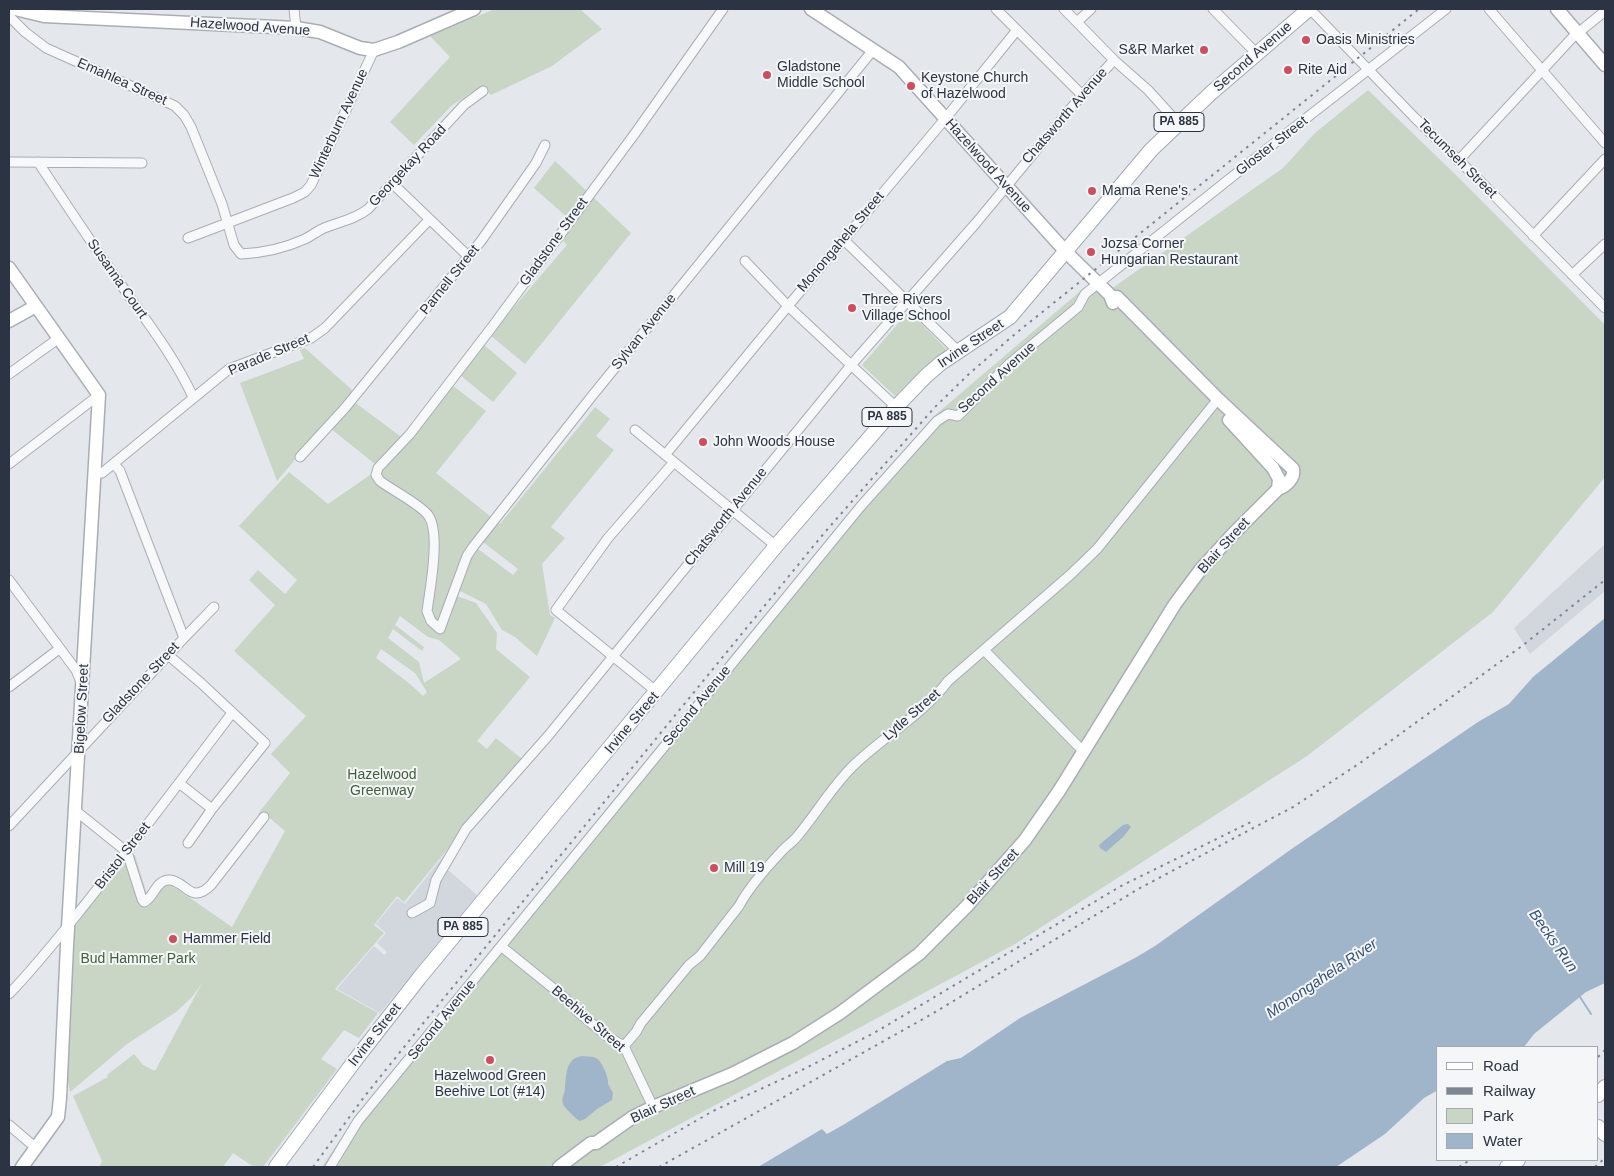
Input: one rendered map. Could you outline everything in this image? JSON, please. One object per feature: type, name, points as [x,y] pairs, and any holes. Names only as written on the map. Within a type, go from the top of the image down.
[{"type":"main road","name":"Second Avenue","points":[[1019,309],[1139,162],[1178,123],[1310,9]]},
{"type":"main road","name":"Irvine Street","points":[[276,1167],[356,1058],[420,977],[776,546],[896,407],[926,376],[958,350],[1000,326],[1019,309]]},
{"type":"street","name":"Hazelwood Avenue","points":[[15,9],[44,16],[296,28],[320,32],[360,48],[374,50]]},
{"type":"street","points":[[294,9],[296,28]]},
{"type":"street","name":"Gladstone Street","points":[[440,629],[431,621],[428,611],[434,542],[432,523],[427,514],[380,480],[376,475],[378,468],[410,434],[492,327],[636,132],[723,9]]},
{"type":"street","name":"Hazelwood Avenue","points":[[811,9],[899,66],[1066,252],[1111,296],[1117,297],[1216,401],[1267,461],[1279,484]]},
{"type":"street","points":[[996,9],[1082,94]]},
{"type":"street","points":[[1064,9],[1114,60],[1148,90],[1178,123]]},
{"type":"street","points":[[1077,22],[1091,9]]},
{"type":"street","points":[[1213,9],[1257,54]]},
{"type":"street","name":"Tecumseh Street","points":[[1310,9],[1368,70],[1605,308]]},
{"type":"street","name":"Gloster Street","points":[[1099,284],[1446,9]]},
{"type":"street","points":[[1489,9],[1605,143]]},
{"type":"street","points":[[1557,9],[1605,64]]},
{"type":"street","points":[[374,50],[468,10]]},
{"type":"street","points":[[1458,160],[1577,33],[1605,11]]},
{"type":"street","name":"Emahlea Street","points":[[9,16],[25,32],[46,48],[160,98],[175,106],[184,115],[192,127],[222,204],[226,224],[234,244],[241,254]]},
{"type":"street","name":"Monongahela Street","points":[[665,455],[1017,30]]},
{"type":"street","name":"Winterburn Avenue","points":[[188,238],[305,192],[311,185],[374,50]]},
{"type":"street","name":"Sylvan Avenue","points":[[440,629],[467,556],[473,547],[592,396],[873,50]]},
{"type":"street","name":"Chatsworth Avenue","points":[[412,913],[430,903],[436,880],[466,829],[548,736],[852,364],[976,223],[1082,94],[1114,60]]},
{"type":"street","name":"Georgekay Road","points":[[241,254],[266,252],[292,244],[322,229],[359,216],[368,209],[464,105],[483,92]]},
{"type":"street","name":"Parnell Street","points":[[300,457],[345,408],[468,256],[536,163],[545,145]]},
{"type":"street","points":[[1533,236],[1605,159]]},
{"type":"street","points":[[9,162],[142,163]]},
{"type":"street","name":"Susanna Court","points":[[38,162],[115,277],[176,363],[193,397]]},
{"type":"street","points":[[392,183],[468,256]]},
{"type":"street","name":"Parade Street","points":[[96,473],[102,473],[114,464],[193,397],[229,370],[311,338],[325,328],[429,220]]},
{"type":"street","points":[[844,240],[958,350]]},
{"type":"street","points":[[1572,275],[1605,244]]},
{"type":"street","points":[[745,261],[788,306],[896,407]]},
{"type":"street","points":[[9,268],[99,395],[9,464]]},
{"type":"street","name":"Second Avenue","points":[[330,1167],[358,1121],[862,506],[937,421],[948,414],[958,416],[1009,364],[1078,307],[1086,294],[1099,284]]},
{"type":"street","points":[[9,321],[36,306]]},
{"type":"street","points":[[9,374],[59,338]]},
{"type":"street","name":"Bigelow Street","points":[[22,1167],[58,1117],[60,1098],[99,395]]},
{"type":"street","name":"Hazelwood Avenue","points":[[1216,401],[1291,468]]},
{"type":"street","name":"Lytle Street","points":[[624,1046],[689,965],[700,956],[780,853],[794,840],[821,807],[829,793],[851,768],[882,740],[911,718],[940,692],[948,681],[1070,576],[1097,549],[1216,401]]},
{"type":"street","points":[[635,430],[776,546]]},
{"type":"street","points":[[657,692],[556,610],[608,538],[674,462]]},
{"type":"street","points":[[114,464],[120,471],[184,638]]},
{"type":"street","name":"Blair Street","points":[[559,1167],[591,1143],[596,1142],[633,1117],[732,1074],[793,1043],[840,1013],[919,954],[966,907],[1039,822],[1175,604],[1214,555],[1279,484],[1283,487],[1292,477],[1294,472],[1291,468]]},
{"type":"street","points":[[9,580],[76,670],[83,686]]},
{"type":"street","name":"Gladstone Street","points":[[9,826],[214,607]]},
{"type":"street","points":[[9,687],[59,649]]},
{"type":"street","points":[[984,650],[1083,752]]},
{"type":"street","points":[[168,655],[265,743],[212,809],[188,843]]},
{"type":"street","name":"Bristol Street","points":[[9,994],[69,926],[232,713]]},
{"type":"street","points":[[179,783],[212,809]]},
{"type":"street","points":[[76,811],[127,852],[144,902],[146,902],[159,884],[164,881],[171,880],[193,893],[205,892],[264,817]]},
{"type":"street","name":"Beehive Street","points":[[502,947],[564,997],[578,1012],[608,1037],[624,1046],[653,1107]]},
{"type":"street","points":[[9,1124],[36,1148]]},
{"type":"street","name":"Blair Street","points":[[572,1167],[594,1147],[596,1142]]},
{"type":"shaded area","points":[[1605,544],[1605,591],[1530,654],[1514,628]]},
{"type":"shaded area","points":[[445,854],[453,861],[447,869],[477,895],[380,1013],[337,989],[374,946],[384,955],[387,952],[377,943],[386,933],[376,924],[397,898],[405,904]]},
{"type":"green space","points":[[495,9],[580,9],[602,29],[552,66],[491,95],[481,86],[451,106],[414,145],[390,122],[450,57],[430,36]]},
{"type":"green space","points":[[1368,90],[1459,178],[1605,325],[1605,477],[1493,612],[1307,756],[1015,944],[600,1167],[322,1167],[355,1117],[744,640],[933,417],[1084,288],[1114,287],[1283,168],[1315,133]]},
{"type":"green space","points":[[555,161],[631,233],[525,364],[490,335],[567,245],[562,240],[575,224],[534,188]]},
{"type":"green space","points":[[909,311],[947,350],[921,370],[895,396],[862,365]]},
{"type":"green space","points":[[484,345],[517,373],[493,402],[460,375]]},
{"type":"green space","name":"Hazelwood Greenway","points":[[305,348],[352,390],[357,404],[408,442],[452,385],[486,411],[436,473],[500,524],[595,407],[610,419],[596,436],[614,450],[551,527],[565,538],[542,564],[550,615],[555,618],[537,656],[515,637],[502,630],[486,604],[460,591],[457,596],[476,603],[497,633],[496,649],[530,677],[477,741],[487,749],[496,738],[522,759],[404,902],[397,896],[374,925],[384,933],[335,989],[378,1013],[359,1038],[344,1030],[321,1059],[337,1069],[263,1167],[254,1167],[233,1153],[223,1167],[99,1167],[102,1161],[73,1096],[108,1077],[107,1075],[134,1054],[143,1065],[155,1071],[202,983],[192,997],[176,1012],[127,1044],[70,1092],[66,1072],[74,927],[107,882],[135,855],[147,894],[161,878],[232,927],[285,831],[271,819],[258,814],[290,773],[271,754],[306,716],[234,651],[275,605],[249,580],[258,570],[285,594],[297,580],[239,526],[289,472],[328,504],[380,468],[325,424],[277,481],[240,383],[304,359],[300,350]],"holes":[[[483,542],[518,569],[513,575],[478,549]],[[400,616],[428,637],[439,640],[461,659],[424,683],[419,662],[388,638],[393,629],[422,651],[424,647],[395,625]],[[381,649],[415,673],[427,692],[423,696],[376,658]]]},
{"type":"water","name":"Monongahela River","points":[[1605,618],[1605,983],[1586,992],[1534,1034],[1525,1046],[1436,1046],[1436,1091],[1424,1098],[1385,1134],[1336,1167],[758,1167],[822,1129],[827,1134],[947,1061],[961,1058],[1020,1018],[1155,946],[1293,848],[1478,722],[1509,704],[1533,677]]},
{"type":"water","points":[[1128,824],[1131,827],[1106,852],[1100,848],[1099,845],[1123,825]]},
{"type":"water","points":[[577,1057],[595,1057],[601,1062],[613,1093],[612,1100],[580,1121],[566,1108],[562,1099],[570,1063]]},
{"type":"waterway","name":"Becks Run","points":[[1580,997],[1591,1014]]},
{"type":"railway","points":[[313,1167],[364,1097],[421,1026],[825,532],[935,407],[970,373],[1015,334],[1419,9]]},
{"type":"railway","points":[[659,1167],[932,1014],[1140,888],[1293,807],[1360,763],[1522,646],[1605,580]]},
{"type":"railway","points":[[616,1167],[713,1111],[804,1069],[874,1033],[1121,886],[1253,821]]},
{"type":"railway","points":[[1599,1056],[1605,1050]]},
{"type":"railway","points":[[1595,1167],[1605,1158]]},
{"type":"railway","points":[[1459,1167],[1468,1161]]},
{"type":"place","name":"Oasis Ministries","points":[[1306,40]]},
{"type":"place","name":"S&R Market","points":[[1204,50]]},
{"type":"place","name":"Rite Aid","points":[[1288,70]]},
{"type":"place","name":"Gladstone Middle School","points":[[767,75]]},
{"type":"place","name":"Keystone Church of Hazelwood","points":[[911,86]]},
{"type":"place","name":"Mama Rene's","points":[[1092,191]]},
{"type":"place","name":"Jozsa Corner Hungarian Restaurant","points":[[1091,252]]},
{"type":"place","name":"Three Rivers Village School","points":[[852,308]]},
{"type":"place","name":"John Woods House","points":[[703,442]]},
{"type":"place","name":"Mill 19","points":[[714,868]]},
{"type":"place","name":"Hammer Field","points":[[173,939]]},
{"type":"place","name":"Hazelwood Green Beehive Lot (#14)","points":[[490,1060]]},
{"type":"park label","name":"Bud Hammer Park","points":[[138,959]]}]
